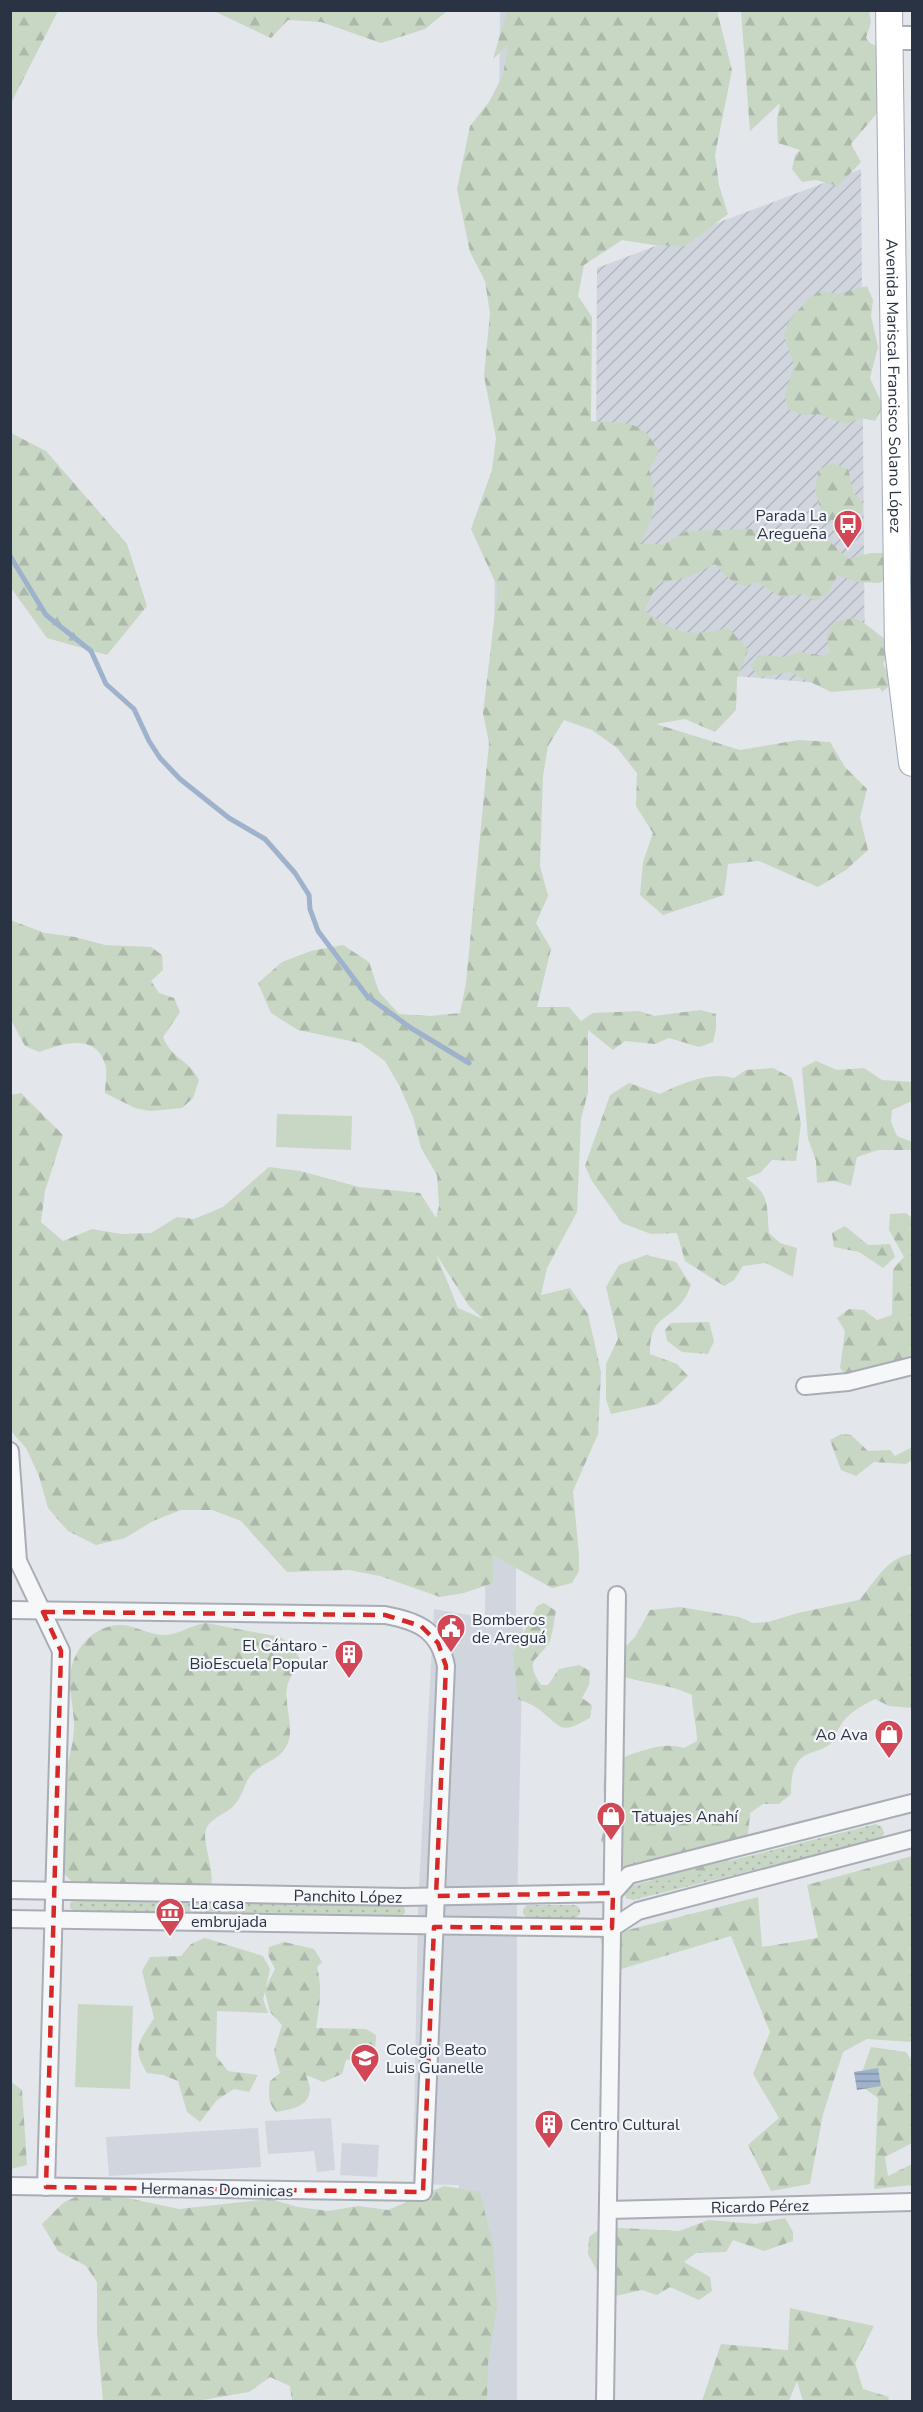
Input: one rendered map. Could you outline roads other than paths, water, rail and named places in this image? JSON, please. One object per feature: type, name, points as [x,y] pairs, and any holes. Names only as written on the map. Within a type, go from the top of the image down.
[{"type":"main road","name":"Avenida Mariscal Francisco Solano López","points":[[889,10],[901,38],[904,449],[898,649],[912,763]]},
{"type":"street","points":[[805,1386],[848,1382],[912,1366]]},
{"type":"street","points":[[10,1451],[18,1561],[61,1651],[46,2187]]},
{"type":"street","points":[[604,2402],[617,1595]]},
{"type":"street","points":[[10,1610],[385,1616],[404,1619],[430,1632],[438,1643],[446,1666],[434,1927]]},
{"type":"street","points":[[613,1893],[629,1875],[912,1803]]},
{"type":"street","points":[[612,1928],[638,1911],[912,1839]]},
{"type":"street","name":"Panchito López","points":[[10,1890],[436,1896],[613,1893]]},
{"type":"street","name":"Panchito López","points":[[10,1919],[612,1928]]},
{"type":"street","name":"Hermanas Dominicas","points":[[10,2186],[423,2192],[434,1927]]},
{"type":"street","name":"Ricardo Pérez","points":[[608,2210],[912,2202]]},
{"type":"water","points":[[878,2068],[881,2086],[857,2090],[854,2072]]},
{"type":"waterway","points":[[10,556],[46,615],[91,651],[106,684],[134,709],[160,758],[180,779],[229,818],[265,839],[295,873],[309,895],[310,909],[318,931],[367,996],[411,1028],[469,1063]]},
{"type":"place","name":"Parada La Aregueña","points":[[848,550]]},
{"type":"place","name":"Bomberos de Areguá","points":[[451,1654]]},
{"type":"place","name":"El Cántaro - BioEscuela Popular","points":[[349,1680]]},
{"type":"place","name":"Ao Ava","points":[[889,1760]]},
{"type":"place","name":"Tatuajes Anahí","points":[[611,1842]]},
{"type":"place","name":"La casa embrujada","points":[[170,1938]]},
{"type":"place","name":"Colegio Beato Luis Guanelle","points":[[365,2084]]},
{"type":"place","name":"Centro Cultural","points":[[549,2150]]}]
